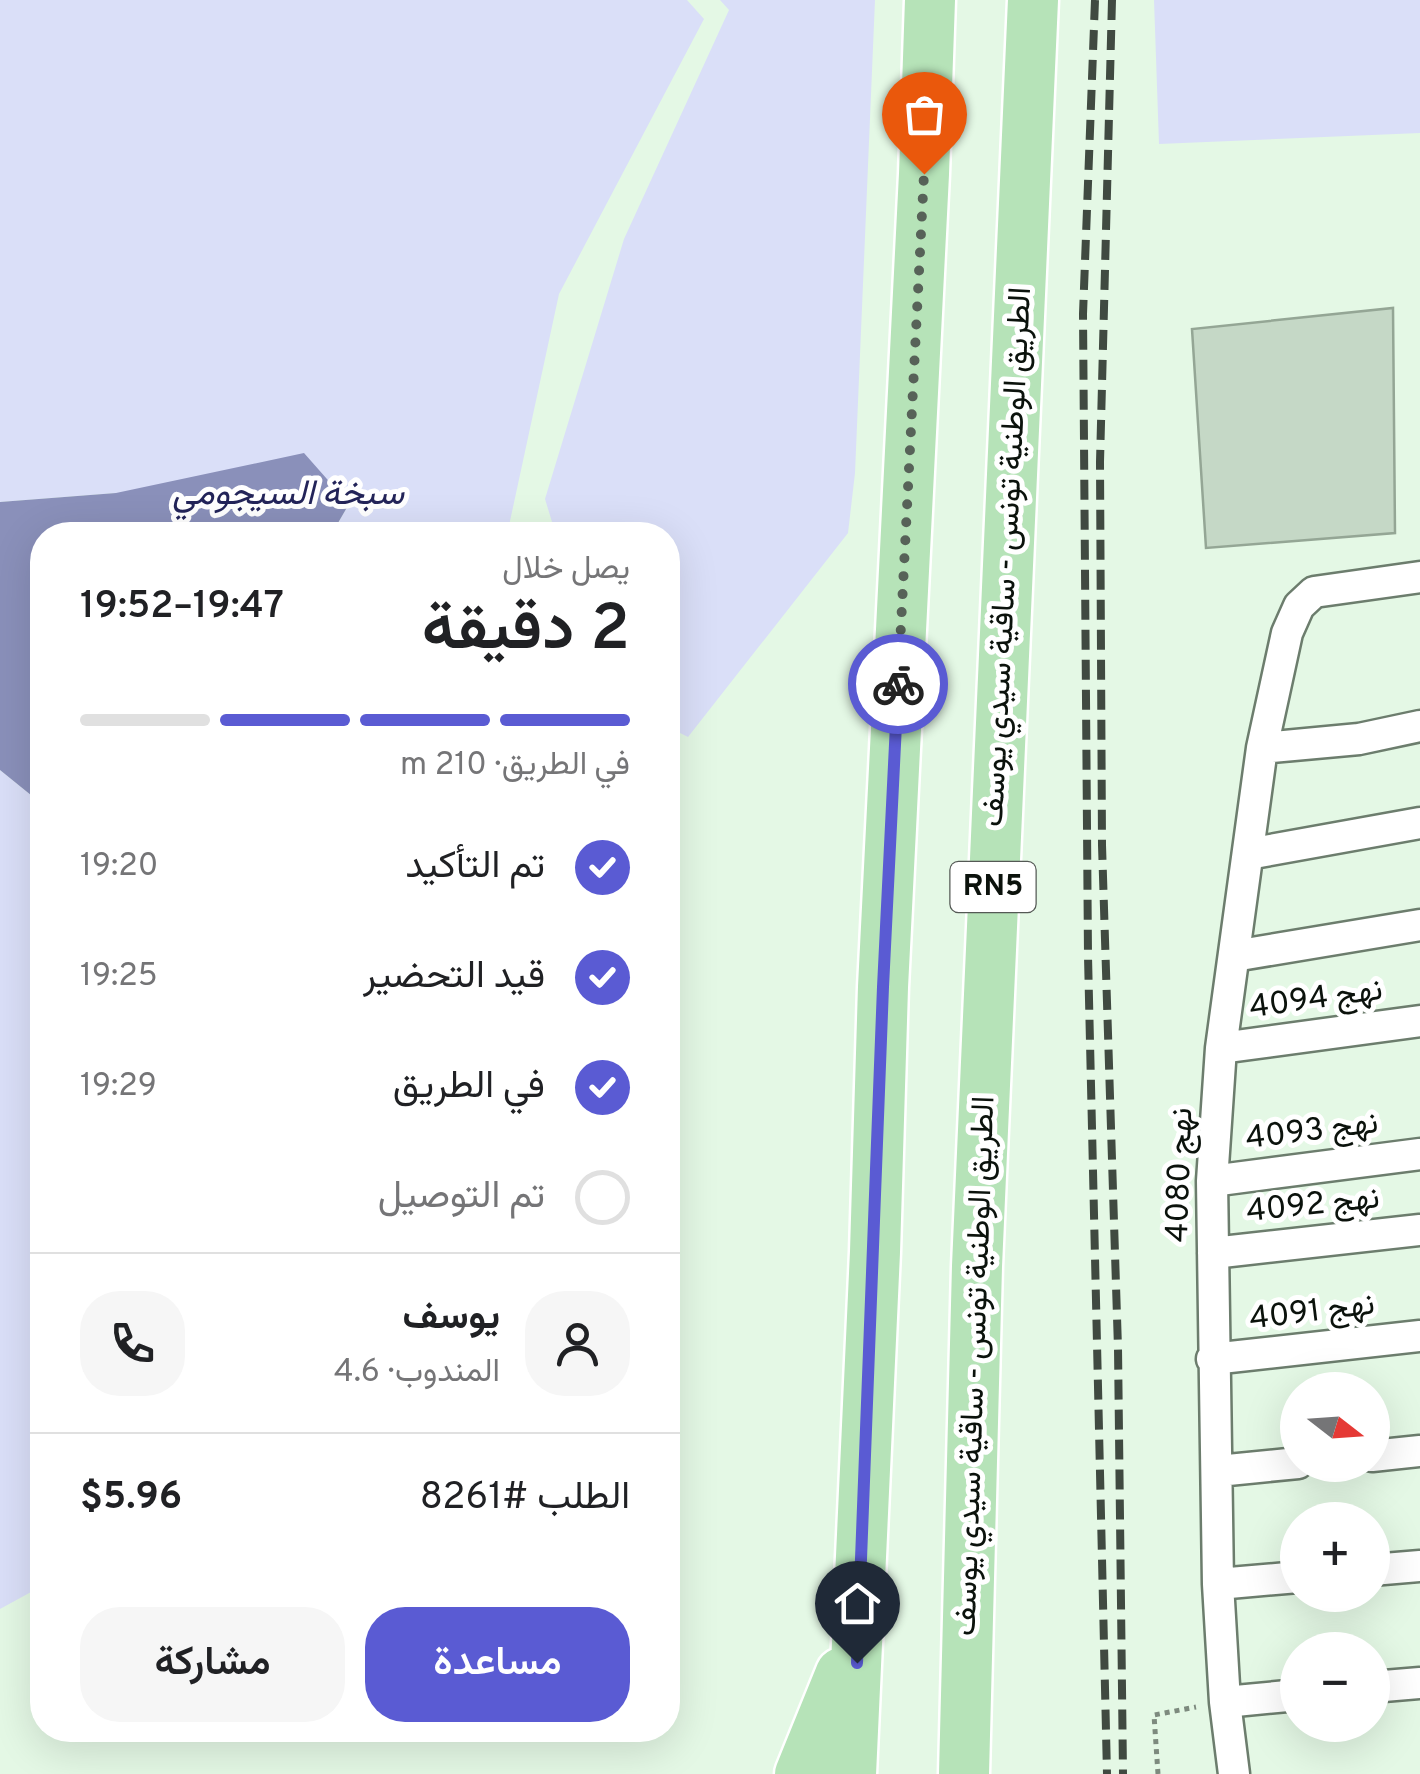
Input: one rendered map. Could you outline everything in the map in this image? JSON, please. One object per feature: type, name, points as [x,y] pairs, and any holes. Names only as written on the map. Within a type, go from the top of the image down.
[{"type":"highway","points":[[851,1774],[883,987],[930,0]]},
{"type":"highway","name":"الطريق الوطنية تونس - ساقية سيدي يوسف","points":[[964,1774],[980,1208],[1033,0]]},
{"type":"highway","points":[[800,1774],[858,1626]]},
{"type":"street","name":"نهج 4080","points":[[1234,1774],[1218,1584],[1212,1180],[1222,1048],[1262,748],[1291,618],[1314,592],[1420,577]]},
{"type":"street","points":[[1262,748],[1359,740],[1420,726]]},
{"type":"street","points":[[1248,854],[1420,823]]},
{"type":"street","points":[[1234,956],[1420,925]]},
{"type":"street","name":"نهج 4094","points":[[1222,1048],[1420,1022]]},
{"type":"street","name":"نهج 4093","points":[[1212,1180],[1420,1154]]},
{"type":"street","name":"نهج 4092","points":[[1213,1252],[1420,1230]]},
{"type":"street","name":"نهج 4091","points":[[1212,1360],[1420,1336]]},
{"type":"street","points":[[1390,1454],[1420,1451]]},
{"type":"street","points":[[1218,1471],[1280,1465]]},
{"type":"street","points":[[1390,1568],[1420,1566]]},
{"type":"street","points":[[1218,1584],[1280,1579]]},
{"type":"street","points":[[1390,1686],[1420,1683]]},
{"type":"street","points":[[1225,1702],[1280,1696]]},
{"type":"path","points":[[1158,1774],[1154,1715],[1225,1702]]},
{"type":"shaded area","points":[[0,0],[687,0],[704,19],[559,294],[510,522],[339,522],[349,504],[116,493],[0,502]]},
{"type":"shaded area","points":[[720,0],[875,0],[855,473],[848,533],[688,737],[680,733],[680,522],[552,522],[545,499],[624,239],[729,10]]},
{"type":"shaded area","points":[[1154,0],[1420,0],[1420,133],[1159,144]]},
{"type":"shaded area","points":[[0,770],[30,794],[30,1593],[0,1609]]},
{"type":"water","name":"سبخة السيجومي","points":[[304,453],[349,504],[339,522],[30,522],[30,794],[0,770],[0,502],[116,493]]},
{"type":"building","points":[[1393,308],[1395,533],[1206,548],[1192,329]]},
{"type":"railway","points":[[1095,0],[1083,314],[1088,956],[1107,1774]]},
{"type":"railway","points":[[1112,0],[1100,462],[1102,845],[1118,1348],[1123,1774]]},
{"type":"way so far","points":[[898,684],[924,174]]},
{"type":"route","points":[[857,1663],[898,684]]}]
